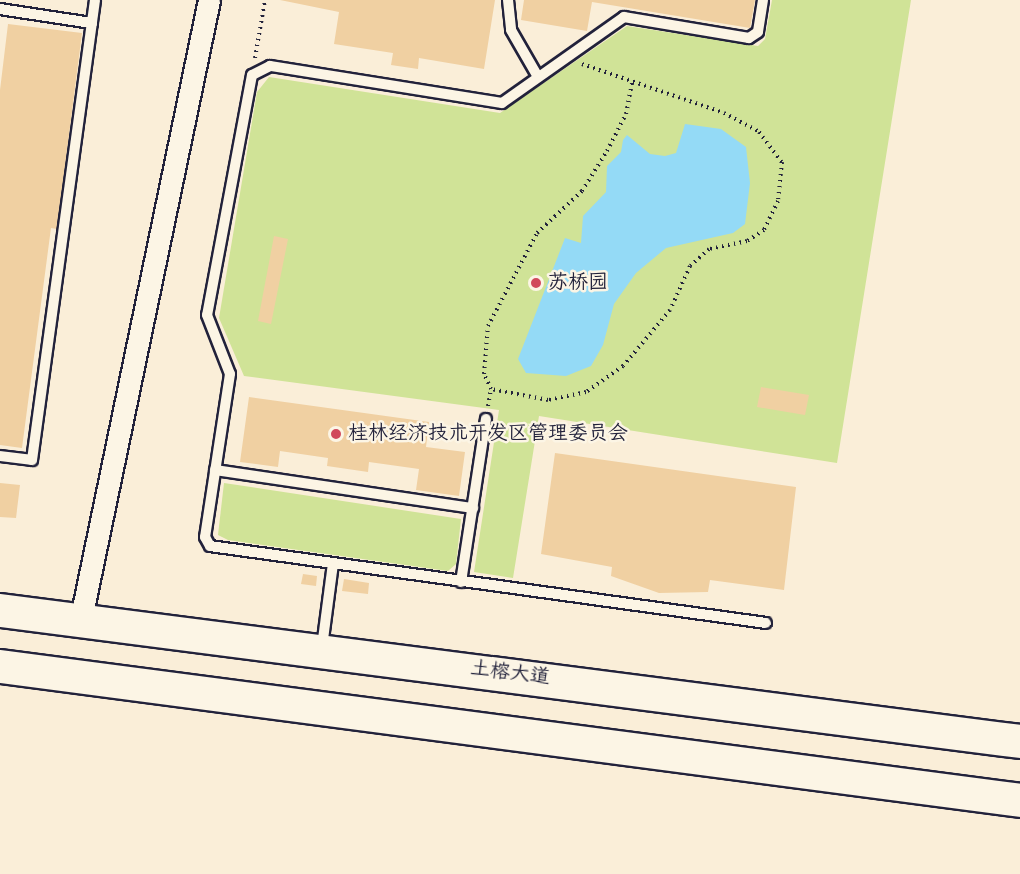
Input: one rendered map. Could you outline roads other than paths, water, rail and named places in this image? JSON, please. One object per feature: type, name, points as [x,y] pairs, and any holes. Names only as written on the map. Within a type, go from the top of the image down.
[{"type":"main road","name":"土榕大道","points":[[0,610],[81,618],[1020,741]]},
{"type":"main road","points":[[0,666],[1020,800]]},
{"type":"street","points":[[81,618],[209,0]]},
{"type":"lane","points":[[0,456],[32,460],[95,0]]},
{"type":"lane","points":[[508,0],[512,30],[538,77]]},
{"type":"lane","points":[[763,0],[758,32],[749,38],[624,17],[502,103],[270,66],[251,78],[207,315],[230,374],[205,537],[208,544],[333,564],[766,623]]},
{"type":"lane","points":[[0,9],[92,23]]},
{"type":"lane","points":[[461,582],[486,419]]},
{"type":"lane","points":[[215,470],[472,508]]},
{"type":"lane","points":[[322,650],[333,564]]},
{"type":"water","points":[[685,124],[721,129],[746,147],[750,183],[745,224],[733,233],[666,248],[636,273],[614,304],[603,345],[591,366],[566,376],[526,373],[518,359],[565,238],[581,243],[583,216],[606,192],[607,166],[621,152],[623,140],[627,135],[650,154],[665,156],[676,153]]},
{"type":"place","name":"苏桥园","points":[[536,283]]},
{"type":"place","name":"桂林经济技术开发区管理委员会","points":[[336,434]]}]
